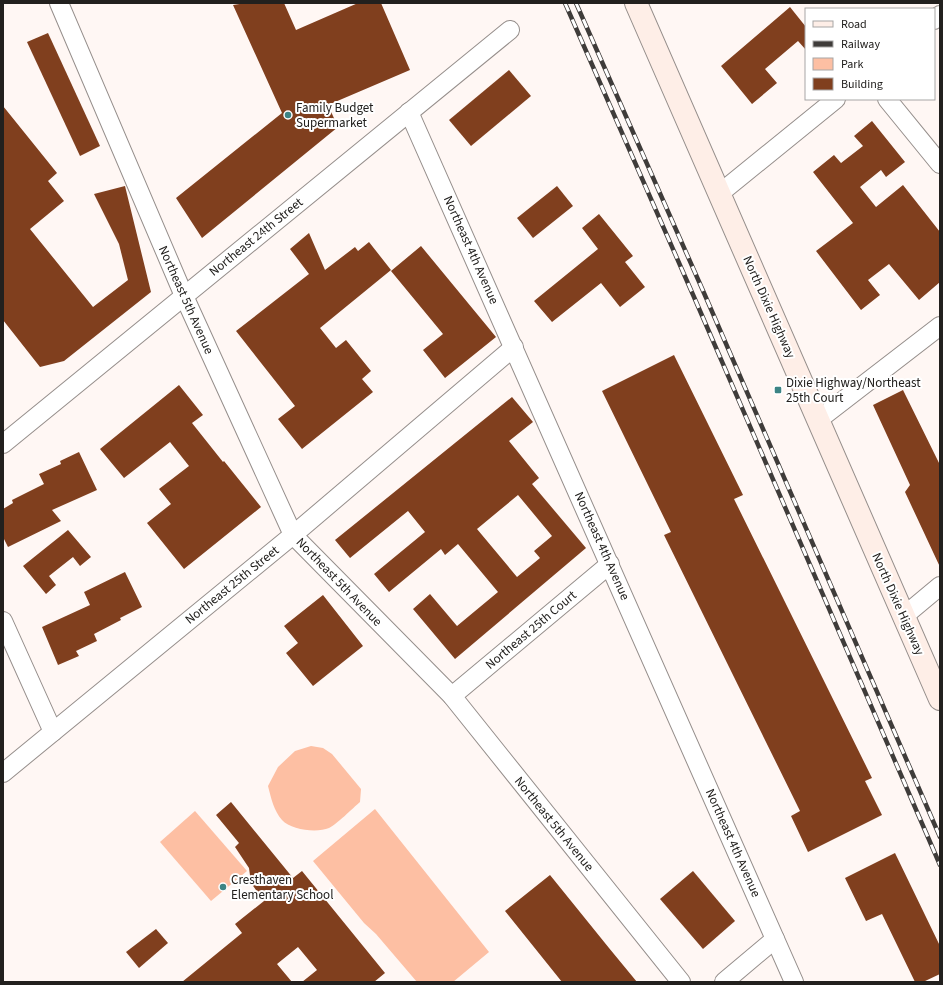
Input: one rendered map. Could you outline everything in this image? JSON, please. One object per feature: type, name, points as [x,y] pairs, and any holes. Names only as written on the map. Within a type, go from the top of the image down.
[{"type":"main road","name":"North Dixie Highway","points":[[636,3],[940,699]]},
{"type":"street","name":"Northeast 5th Avenue","points":[[59,3],[184,296],[293,535],[452,696],[681,982]]},
{"type":"street","name":"Northeast 24th Street","points":[[3,444],[510,30]]},
{"type":"street","points":[[719,194],[835,100]]},
{"type":"street","points":[[888,100],[940,164]]},
{"type":"street","name":"Northeast 4th Avenue","points":[[409,112],[794,982]]},
{"type":"street","points":[[818,420],[940,326]]},
{"type":"street","name":"Northeast 25th Street","points":[[3,773],[293,535],[514,347]]},
{"type":"street","name":"Northeast 25th Court","points":[[452,696],[610,564]]},
{"type":"street","points":[[904,616],[940,586]]},
{"type":"street","points":[[3,621],[52,732]]},
{"type":"street","points":[[724,982],[775,939]]},
{"type":"green space","points":[[311,746],[323,748],[332,754],[361,789],[360,802],[340,820],[324,830],[304,830],[291,826],[282,820],[275,808],[268,786],[278,767],[295,751]]},
{"type":"green space","points":[[375,809],[489,952],[453,982],[417,982],[376,934],[364,923],[313,861]]},
{"type":"green space","points":[[195,811],[247,871],[211,901],[160,842]]},
{"type":"building","points":[[246,3],[284,3],[296,30],[358,3],[381,3],[410,70],[328,105],[338,127],[202,238],[176,198],[282,113],[233,5]]},
{"type":"building","points":[[790,7],[805,26],[805,49],[798,41],[765,69],[777,83],[752,104],[721,66]]},
{"type":"building","points":[[48,33],[100,146],[80,156],[27,42]]},
{"type":"building","points":[[509,70],[531,96],[471,146],[449,120]]},
{"type":"building","points":[[3,106],[57,173],[48,181],[64,201],[30,229],[93,307],[128,280],[119,244],[94,194],[125,186],[151,292],[64,361],[40,367],[3,320]]},
{"type":"building","points":[[872,121],[905,162],[886,177],[881,170],[860,187],[876,207],[903,185],[940,232],[940,282],[919,300],[889,264],[868,280],[880,295],[861,310],[816,251],[853,223],[813,172],[834,155],[841,163],[863,146],[854,136]]},
{"type":"building","points":[[557,186],[573,206],[533,238],[517,218]]},
{"type":"building","points":[[599,214],[633,256],[625,262],[645,287],[620,307],[601,283],[552,322],[534,301],[598,249],[582,228]]},
{"type":"building","points":[[309,233],[325,270],[355,247],[358,251],[369,242],[391,270],[320,328],[336,348],[346,340],[371,371],[362,379],[373,392],[302,449],[278,419],[295,406],[236,331],[309,274],[290,249]]},
{"type":"building","points":[[421,246],[496,337],[445,378],[423,350],[443,334],[391,271]]},
{"type":"building","points":[[674,355],[743,495],[734,499],[872,778],[865,781],[882,815],[808,852],[791,816],[800,811],[664,535],[671,532],[602,391]]},
{"type":"building","points":[[179,385],[203,415],[192,423],[261,507],[184,569],[147,523],[171,504],[159,489],[189,466],[170,442],[124,478],[100,449]]},
{"type":"building","points":[[903,390],[940,465],[940,567],[905,492],[910,485],[873,405]]},
{"type":"building","points":[[512,397],[533,422],[509,441],[539,478],[532,484],[586,548],[455,659],[413,609],[430,594],[457,626],[498,592],[458,544],[445,555],[441,549],[389,592],[374,574],[425,532],[408,511],[350,558],[335,540]],"holes":[[[518,495],[552,536],[534,551],[540,558],[517,577],[477,529]]]},
{"type":"building","points":[[79,452],[97,490],[52,510],[61,521],[8,547],[3,537],[3,509],[13,503],[12,500],[44,484],[39,474],[61,464],[60,461]]},
{"type":"building","points":[[68,530],[91,557],[80,566],[73,557],[49,576],[56,585],[46,594],[23,566]]},
{"type":"building","points":[[125,572],[142,607],[94,634],[97,641],[76,651],[79,656],[58,665],[42,627],[90,605],[84,592]]},
{"type":"building","points":[[323,595],[363,646],[313,686],[286,653],[298,643],[284,626]]},
{"type":"building","points":[[231,802],[293,878],[302,871],[385,973],[374,982],[302,982],[317,970],[298,947],[277,964],[292,982],[182,982],[242,933],[235,924],[264,901],[251,883],[249,868],[235,847],[239,843],[216,815]]},
{"type":"building","points":[[895,853],[940,946],[940,974],[923,982],[915,982],[882,914],[866,921],[845,878]]},
{"type":"building","points":[[693,871],[735,921],[703,949],[660,899]]},
{"type":"building","points":[[550,875],[637,982],[562,982],[505,911]]},
{"type":"building","points":[[156,929],[168,943],[139,968],[126,952]]},
{"type":"railway","points":[[565,3],[940,865]]},
{"type":"railway","points":[[576,3],[704,293],[940,837]]},
{"type":"place","name":"Family Budget Supermarket","points":[[288,115]]},
{"type":"place","name":"Dixie Highway/Northeast 25th Court","points":[[778,390]]},
{"type":"place","name":"Cresthaven Elementary School","points":[[223,887]]}]
